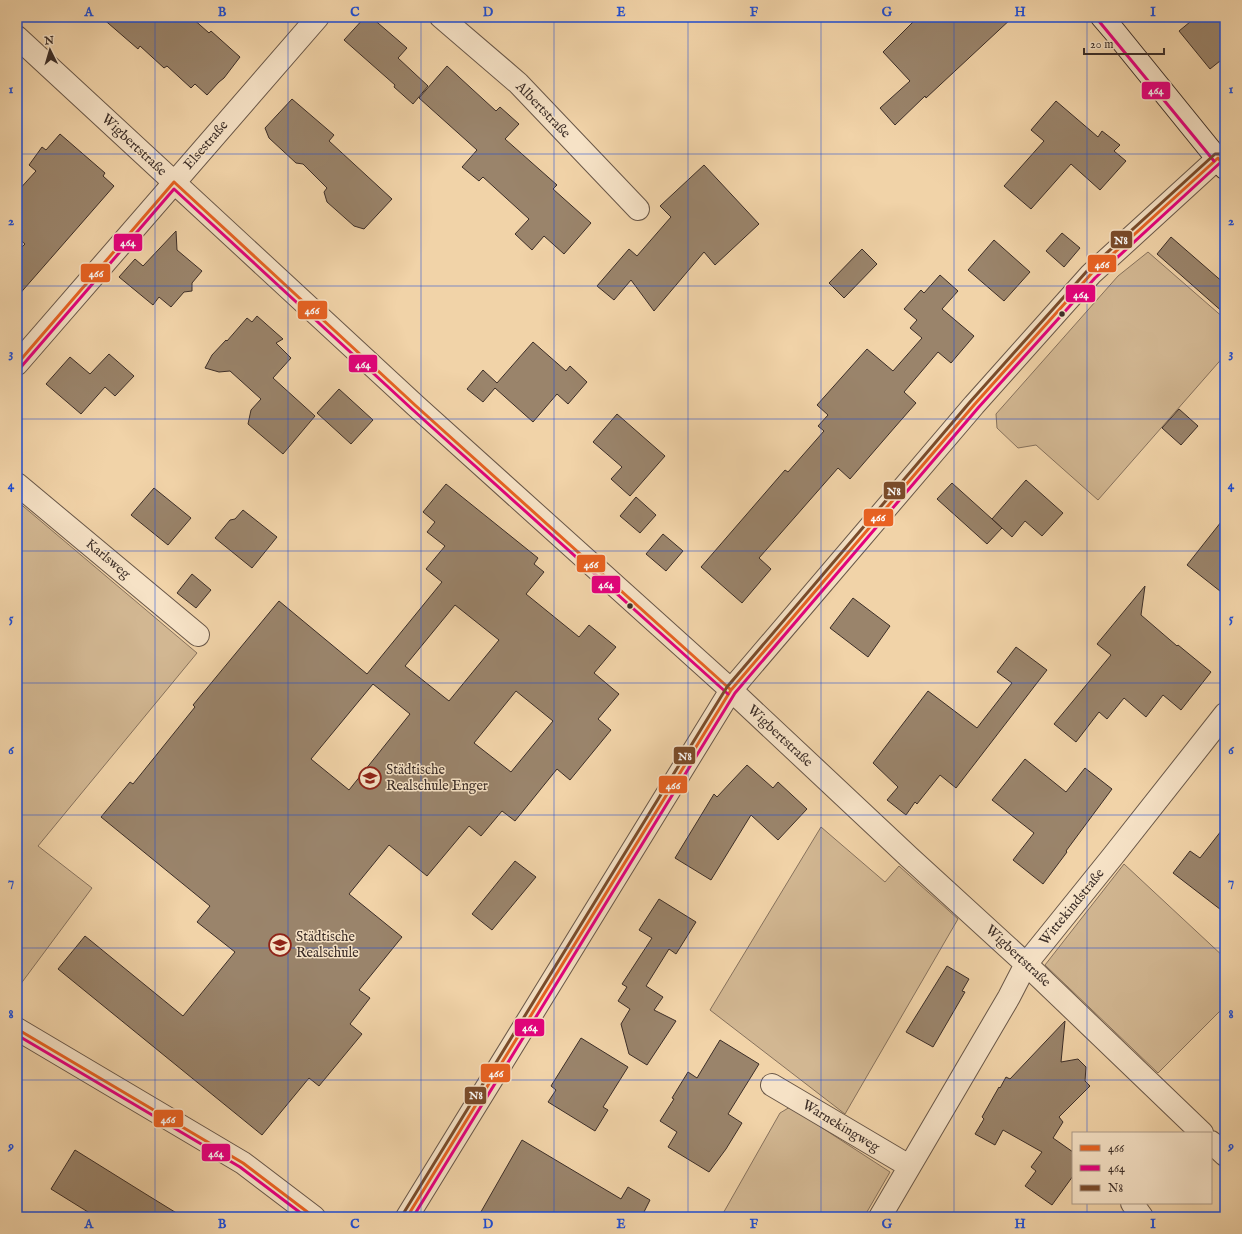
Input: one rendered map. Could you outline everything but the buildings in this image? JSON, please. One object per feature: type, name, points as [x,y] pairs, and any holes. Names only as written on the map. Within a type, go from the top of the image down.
[{"type":"street","name":"Elsestraße","points":[[17,364],[318,17]]},
{"type":"street","name":"Albertstraße","points":[[441,17],[518,83],[638,209]]},
{"type":"street","points":[[407,1217],[731,690],[974,405],[1091,274],[1222,163],[1102,17]]},
{"type":"street","name":"Wigbertstraße","points":[[17,37],[416,406],[731,690],[909,857],[1026,964],[1201,1132]]},
{"type":"street","name":"Karlsweg","points":[[17,484],[198,635]]},
{"type":"street","name":"Wittekindstraße","points":[[880,1217],[1009,997],[1026,964],[1225,714]]},
{"type":"street","points":[[17,1029],[243,1163],[314,1217]]},
{"type":"street","name":"Warnekingweg","points":[[772,1085],[909,1166]]},
{"type":"street","points":[[1212,1143],[1225,1155]]},
{"type":"street","points":[[1133,1204],[1142,1217]]},
{"type":"shaded area","points":[[1148,252],[1225,319],[1225,355],[1098,500],[1036,445],[1018,448],[997,428],[996,414],[1118,276]]},
{"type":"shaded area","points":[[17,501],[197,653],[38,846],[92,888],[17,989]]},
{"type":"shaded area","points":[[821,827],[885,882],[899,866],[958,919],[845,1114],[710,1010]]},
{"type":"shaded area","points":[[1124,864],[1225,958],[1225,1006],[1158,1073],[1045,965]]},
{"type":"shaded area","points":[[790,1107],[890,1172],[864,1217],[721,1217],[780,1113]]},
{"type":"transit line","name":"464","points":[[1098,20],[1214,161]]},
{"type":"transit line","name":"N8","points":[[403,1214],[727,687],[970,402],[1087,271],[1215,154],[1220,154],[1225,159]]},
{"type":"transit line","name":"466","points":[[407,1217],[731,690],[974,405],[1091,274],[1218,158],[1225,168]]},
{"type":"transit line","name":"464","points":[[413,1217],[735,693],[978,408],[1095,278],[1221,162]]},
{"type":"transit line","name":"466","points":[[174,182],[416,406],[731,690]]},
{"type":"transit line","name":"466","points":[[17,364],[174,182]]},
{"type":"transit line","name":"464","points":[[21,367],[174,189],[413,410],[728,694]]},
{"type":"transit line","name":"466","points":[[17,1029],[243,1163],[314,1217]]},
{"type":"transit line","name":"464","points":[[17,1035],[240,1167],[306,1217]]},
{"type":"place","name":"Städtische Realschule Enger","points":[[370,778]]},
{"type":"place","name":"Städtische Realschule","points":[[280,945]]}]
